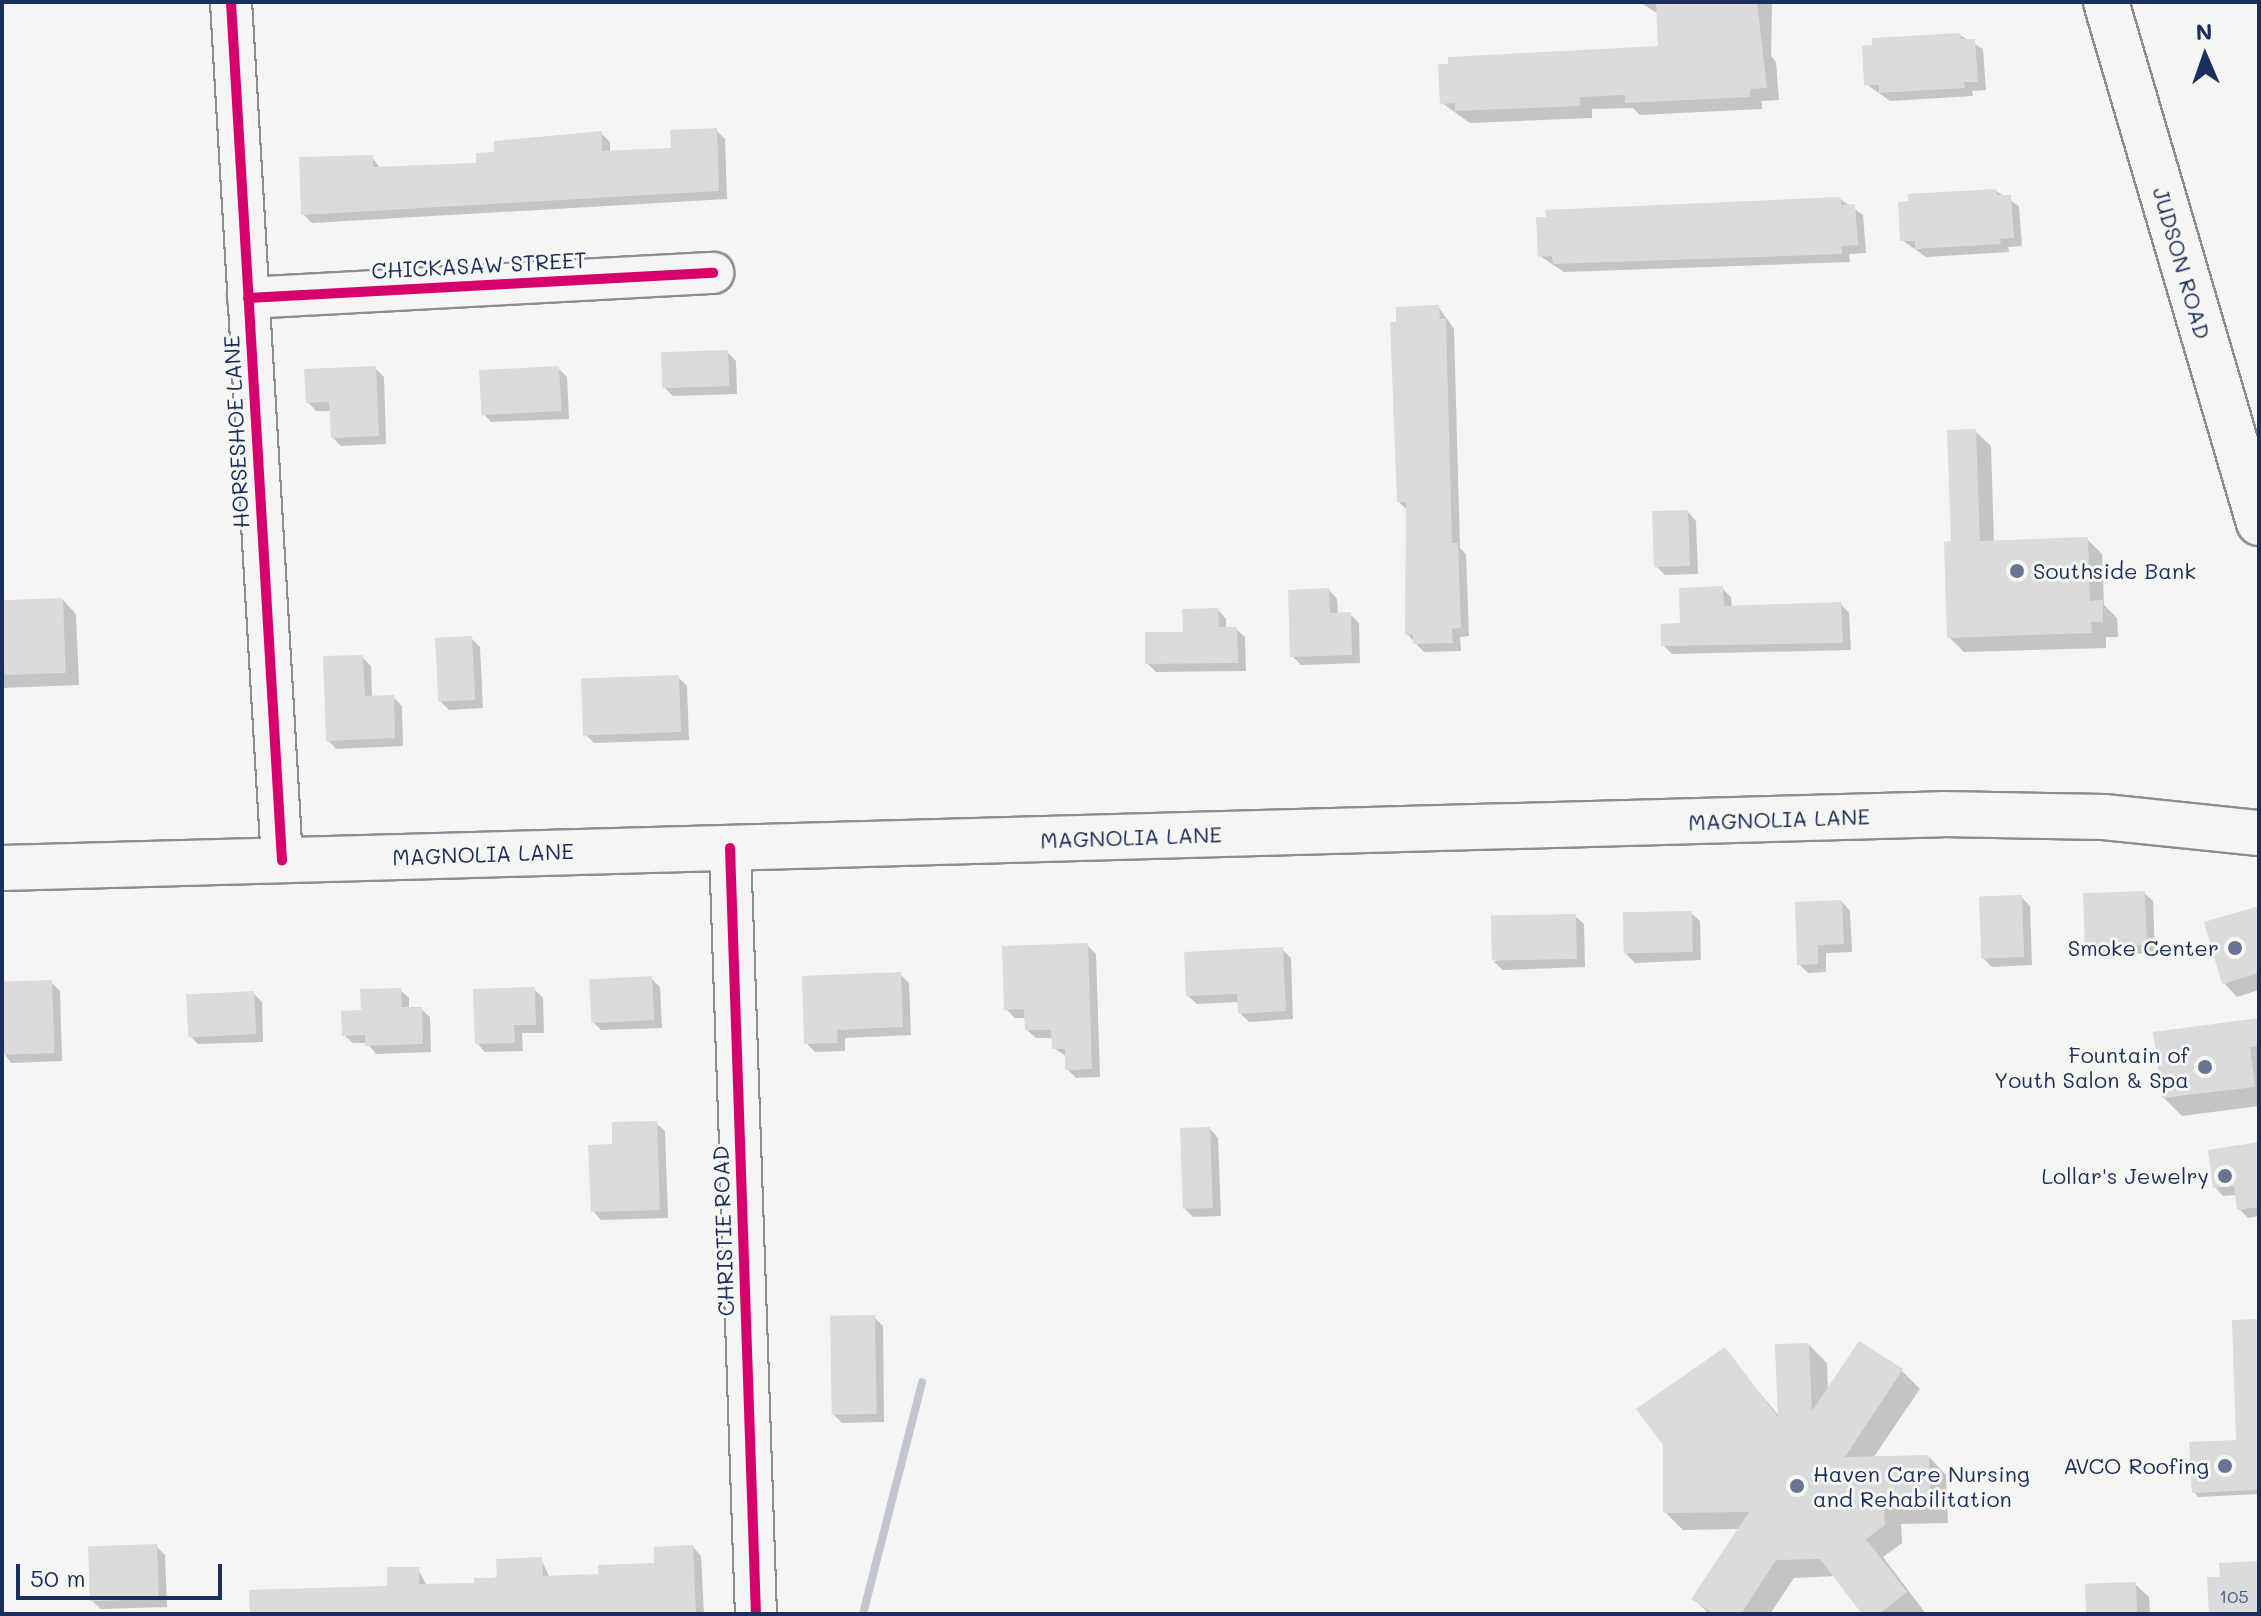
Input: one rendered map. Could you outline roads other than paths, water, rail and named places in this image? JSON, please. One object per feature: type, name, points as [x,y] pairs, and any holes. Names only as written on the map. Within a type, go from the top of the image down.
[{"type":"main road","name":"JUDSON ROAD","points":[[2106,2],[2259,523]]},
{"type":"main road","name":"MAGNOLIA LANE","points":[[2,868],[1942,814],[2104,817],[2259,833]]},
{"type":"street","name":"HORSESHOE LANE","points":[[231,2],[282,860]]},
{"type":"street","name":"CHICKASAW STREET","points":[[248,298],[713,273]]},
{"type":"street","name":"CHRISTIE ROAD","points":[[730,848],[756,1614]]},
{"type":"waterway","points":[[863,1614],[922,1382]]},
{"type":"place","name":"Southside Bank","points":[[2017,571]]},
{"type":"place","name":"Smoke Center","points":[[2235,948]]},
{"type":"place","name":"Fountain of Youth Salon & Spa","points":[[2205,1067]]},
{"type":"place","name":"Lollar's Jewelry","points":[[2225,1176]]},
{"type":"place","name":"AVCO Roofing","points":[[2225,1466]]},
{"type":"place","name":"Haven Care Nursing and Rehabilitation","points":[[1797,1486]]}]
